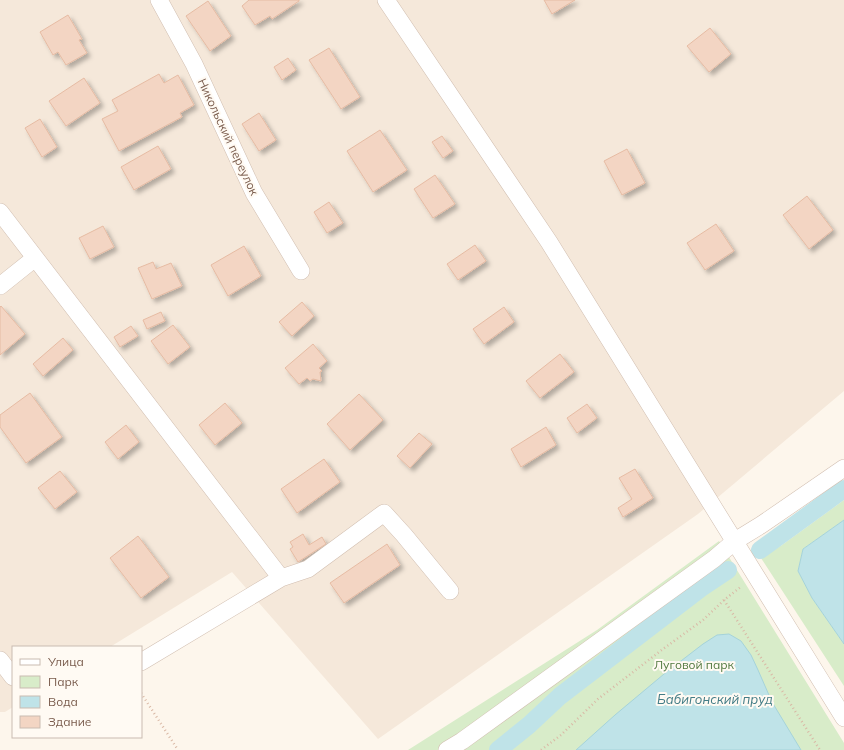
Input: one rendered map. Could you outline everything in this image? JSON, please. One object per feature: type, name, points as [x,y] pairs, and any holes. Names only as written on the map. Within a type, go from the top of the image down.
[{"type":"street","name":"Никольский переулок","points":[[159,0],[194,64],[254,193],[302,271]]},
{"type":"street","points":[[386,0],[549,242],[844,718]]},
{"type":"street","points":[[0,212],[280,578]]},
{"type":"street","points":[[0,286],[35,258]]},
{"type":"street","points":[[447,750],[462,741],[701,568],[735,541],[844,468]]},
{"type":"street","points":[[142,661],[280,578],[308,569],[384,512],[450,591]]},
{"type":"street","points":[[0,660],[12,676]]},
{"type":"path","points":[[541,750],[561,734],[598,699],[703,620],[738,588],[756,576]]},
{"type":"path","points":[[724,600],[820,750]]},
{"type":"path","points":[[142,695],[178,750]]},
{"type":"shaded area","points":[[0,0],[844,0],[844,391],[698,514],[378,739],[232,572],[112,646],[12,646],[12,708],[5,712],[0,712]]},
{"type":"green space","points":[[844,500],[844,520],[803,549],[798,571],[812,598],[844,644],[844,686],[761,558],[782,545]]},
{"type":"green space","name":"Луговой парк","points":[[719,541],[844,743],[844,750],[408,750],[597,630]]},
{"type":"water","points":[[844,520],[844,644],[812,598],[798,571],[803,549]]},
{"type":"water","name":"Бабигонский пруд","points":[[729,634],[741,641],[751,655],[772,702],[801,750],[576,750],[664,674],[703,644],[717,635]]},
{"type":"building","points":[[249,0],[299,1],[272,19],[270,16],[255,25],[242,6]]},
{"type":"building","points":[[544,0],[575,0],[552,14]]},
{"type":"building","points":[[208,1],[231,36],[210,51],[186,16]]},
{"type":"building","points":[[68,15],[82,39],[79,40],[87,53],[66,65],[58,52],[53,55],[40,32]]},
{"type":"building","points":[[710,28],[731,54],[709,72],[687,46]]},
{"type":"building","points":[[329,48],[360,97],[341,109],[309,60]]},
{"type":"building","points":[[288,58],[296,70],[282,80],[274,67]]},
{"type":"building","points":[[159,74],[164,83],[178,75],[194,105],[180,113],[182,117],[119,151],[102,119],[118,111],[112,100]]},
{"type":"building","points":[[84,78],[100,103],[66,126],[49,101]]},
{"type":"building","points":[[259,113],[276,140],[259,151],[242,124]]},
{"type":"building","points":[[40,119],[57,147],[42,157],[25,128]]},
{"type":"building","points":[[380,130],[407,170],[373,192],[347,151]]},
{"type":"building","points":[[442,136],[453,151],[443,158],[432,142]]},
{"type":"building","points":[[158,146],[171,169],[134,190],[121,167]]},
{"type":"building","points":[[627,149],[645,183],[622,195],[604,161]]},
{"type":"building","points":[[435,175],[455,204],[433,218],[414,189]]},
{"type":"building","points":[[807,196],[833,230],[809,249],[783,215]]},
{"type":"building","points":[[329,202],[343,223],[327,233],[314,212]]},
{"type":"building","points":[[716,224],[734,251],[705,270],[687,243]]},
{"type":"building","points":[[103,226],[114,247],[90,259],[79,238]]},
{"type":"building","points":[[475,245],[486,261],[458,280],[447,264]]},
{"type":"building","points":[[244,246],[261,276],[228,296],[211,265]]},
{"type":"building","points":[[153,262],[156,269],[171,263],[182,286],[152,299],[138,268]]},
{"type":"building","points":[[302,302],[314,316],[292,336],[279,322]]},
{"type":"building","points":[[1,306],[25,334],[0,355],[0,307]]},
{"type":"building","points":[[504,307],[514,322],[484,344],[473,329]]},
{"type":"building","points":[[161,312],[165,321],[147,329],[143,320]]},
{"type":"building","points":[[173,325],[190,347],[168,364],[151,341]]},
{"type":"building","points":[[131,326],[138,336],[120,347],[114,337]]},
{"type":"building","points":[[63,338],[73,350],[43,376],[33,364]]},
{"type":"building","points":[[313,344],[327,361],[319,368],[322,371],[320,372],[321,381],[313,379],[310,381],[307,378],[299,384],[285,368]]},
{"type":"building","points":[[560,354],[574,372],[540,398],[526,381]]},
{"type":"building","points":[[30,393],[62,437],[26,463],[0,427],[0,415]]},
{"type":"building","points":[[359,394],[383,420],[350,450],[327,424]]},
{"type":"building","points":[[225,403],[242,423],[215,445],[199,425]]},
{"type":"building","points":[[587,404],[597,418],[577,433],[567,418]]},
{"type":"building","points":[[126,425],[139,442],[118,459],[105,442]]},
{"type":"building","points":[[546,427],[556,445],[521,467],[511,449]]},
{"type":"building","points":[[419,433],[432,444],[410,468],[397,456]]},
{"type":"building","points":[[324,459],[340,482],[297,513],[281,489]]},
{"type":"building","points":[[635,469],[653,498],[623,517],[618,508],[632,499],[619,478]]},
{"type":"building","points":[[60,471],[77,492],[55,509],[38,488]]},
{"type":"building","points":[[303,534],[309,545],[322,537],[326,544],[298,562],[290,549],[293,547],[290,542]]},
{"type":"building","points":[[138,536],[169,577],[141,598],[110,558]]},
{"type":"building","points":[[387,544],[400,565],[344,603],[330,583]]},
{"type":"waterway","points":[[760,550],[844,489]]},
{"type":"waterway","points":[[498,750],[529,725],[560,696],[701,588],[728,570]]}]
